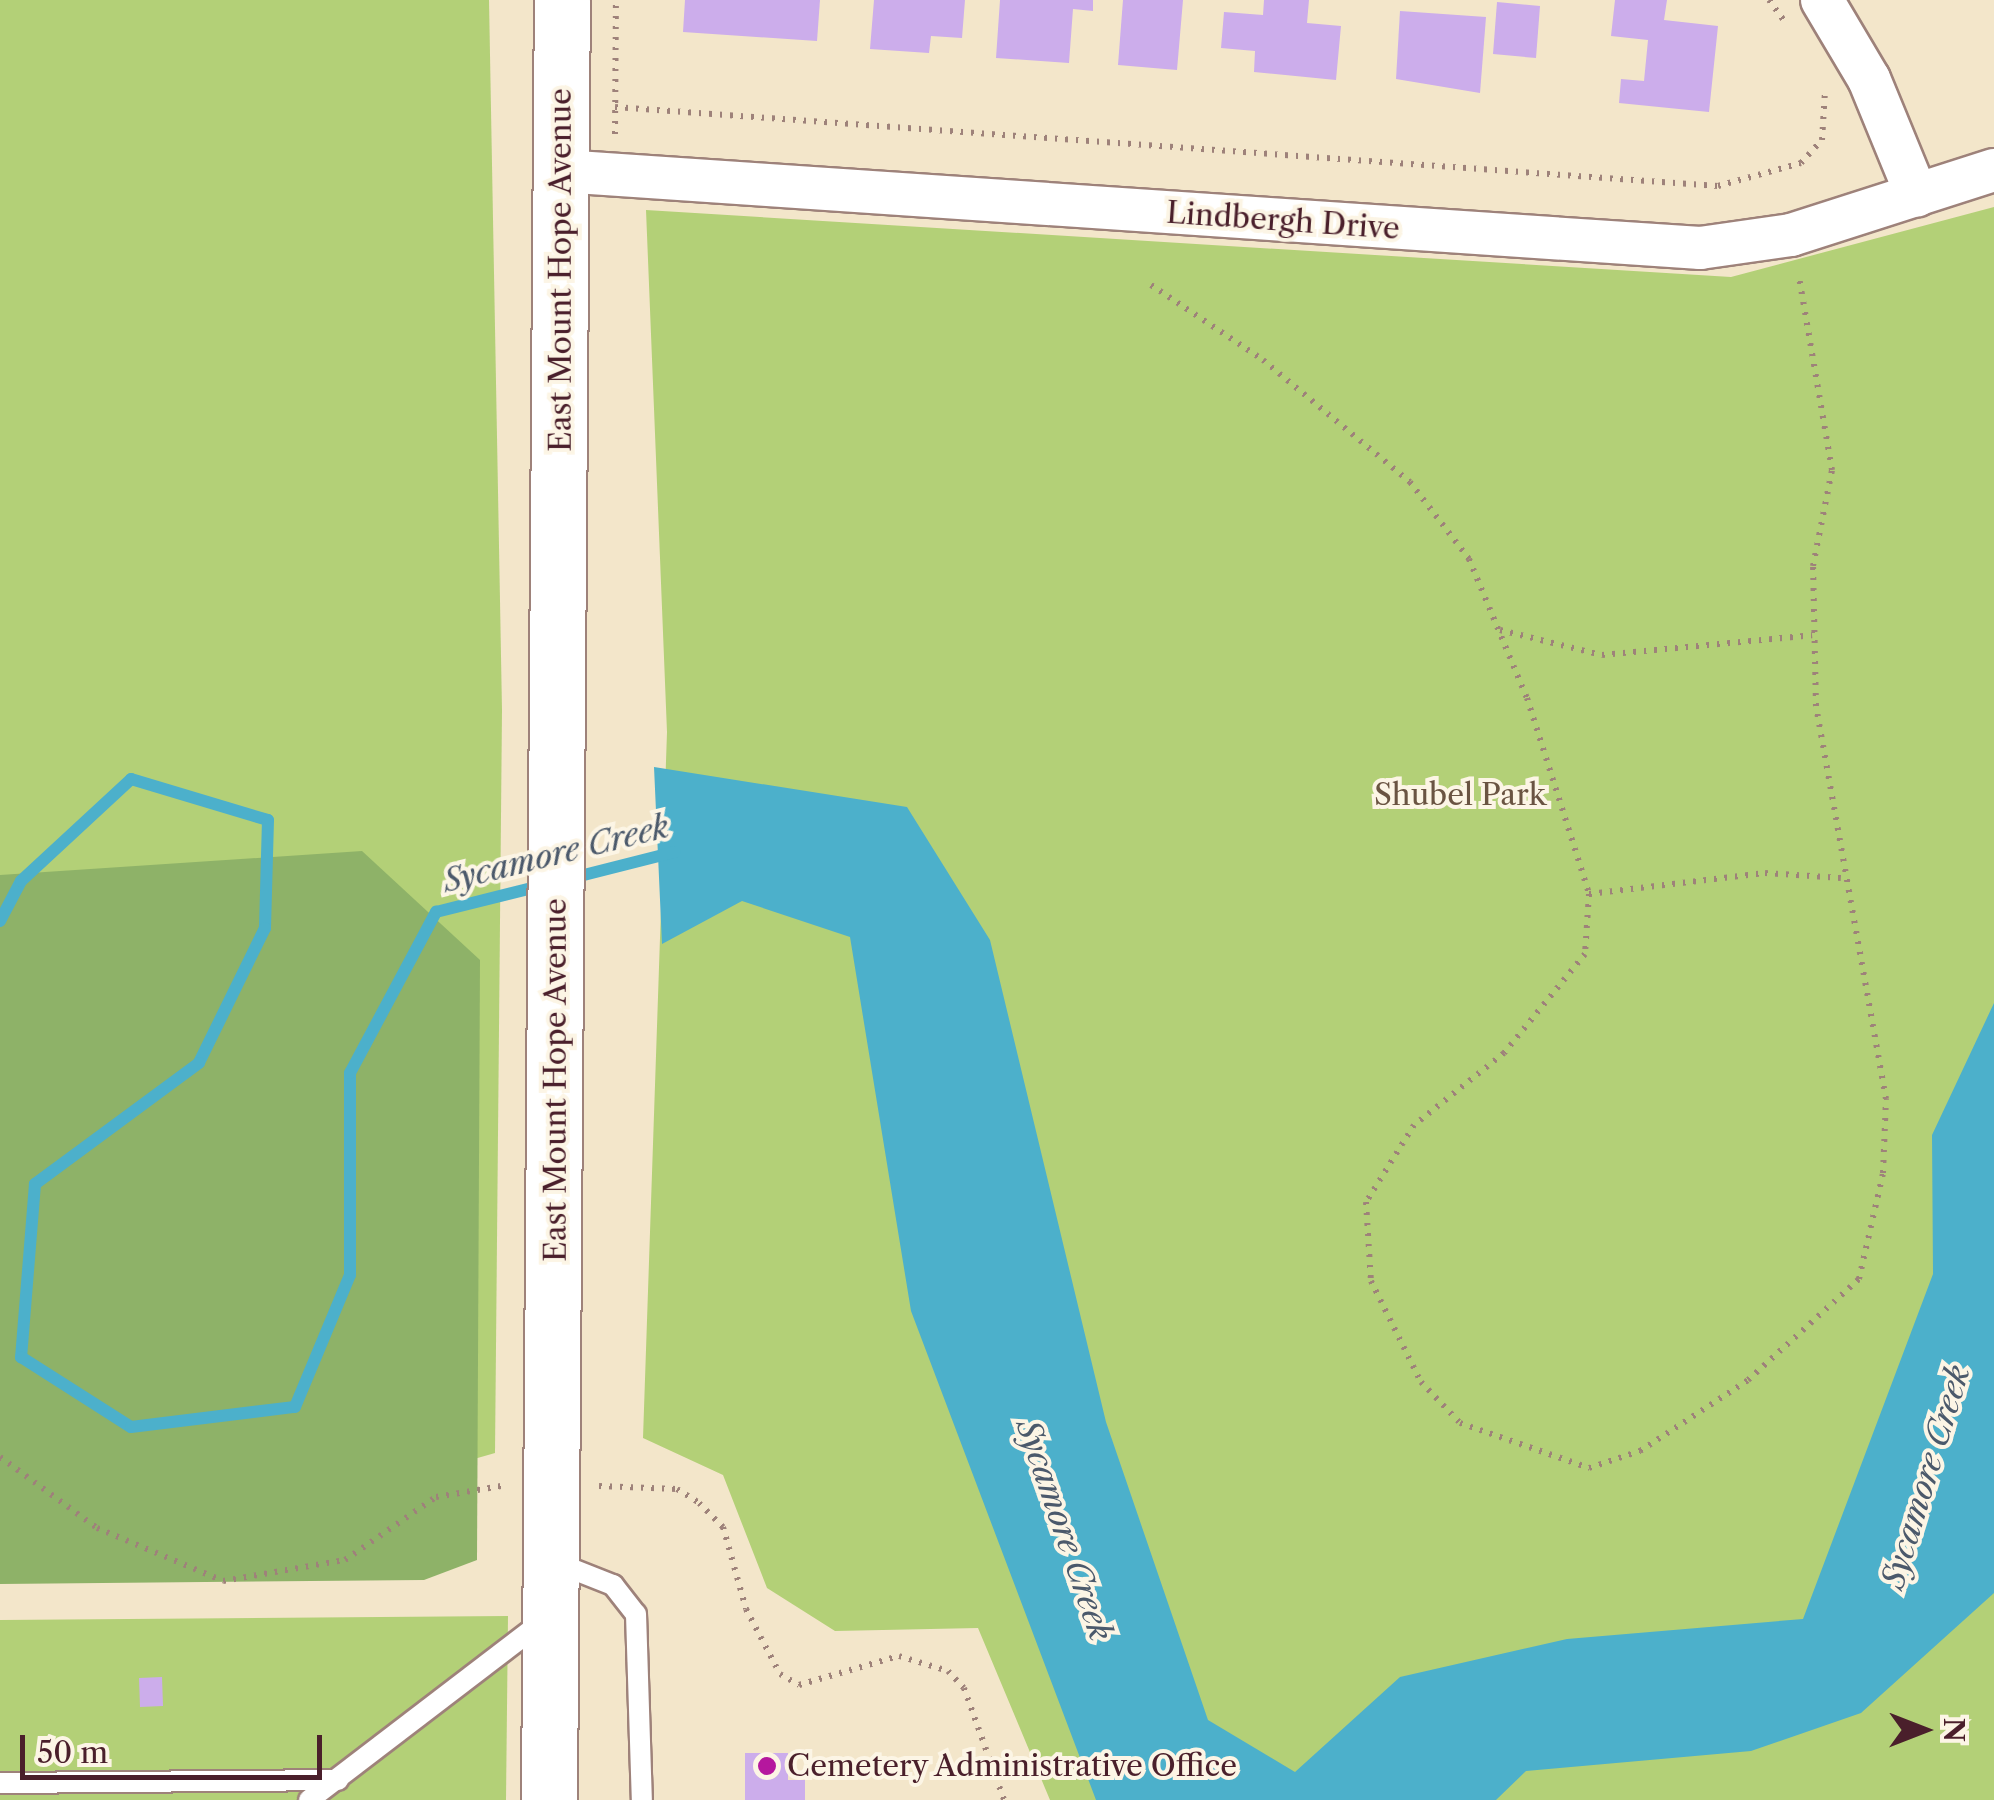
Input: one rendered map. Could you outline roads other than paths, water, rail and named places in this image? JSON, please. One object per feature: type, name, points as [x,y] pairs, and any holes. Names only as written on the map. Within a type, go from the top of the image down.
[{"type":"street","name":"East Mount Hope Avenue","points":[[549,1800],[562,0]]},
{"type":"street","points":[[1822,0],[1869,79],[1917,196]]},
{"type":"street","name":"Lindbergh Drive","points":[[561,172],[1700,248],[1792,235],[1994,170]]},
{"type":"lane","points":[[552,1561],[613,1586],[636,1614],[642,1800]]},
{"type":"lane","points":[[310,1800],[334,1790],[549,1616]]},
{"type":"lane","points":[[0,1783],[334,1790]]},
{"type":"water","points":[[654,767],[907,807],[990,940],[1106,1422],[1208,1720],[1295,1772],[1400,1677],[1567,1639],[1803,1619],[1933,1274],[1932,1135],[1994,1003],[1994,1593],[1861,1713],[1751,1751],[1526,1771],[1496,1800],[1096,1800],[911,1311],[850,937],[742,901],[662,944]]},
{"type":"waterway","name":"Sycamore Creek","points":[[0,921],[21,881],[131,779],[268,820],[265,928],[199,1063],[35,1184],[21,1357],[131,1427],[295,1407],[350,1275],[350,1073],[436,912],[544,885]]},
{"type":"waterway","name":"Sycamore Creek","points":[[568,879],[675,852]]},
{"type":"place","name":"Cemetery Administrative Office","points":[[767,1766]]},
{"type":"park label","name":"Shubel Park","points":[[1460,795]]}]
